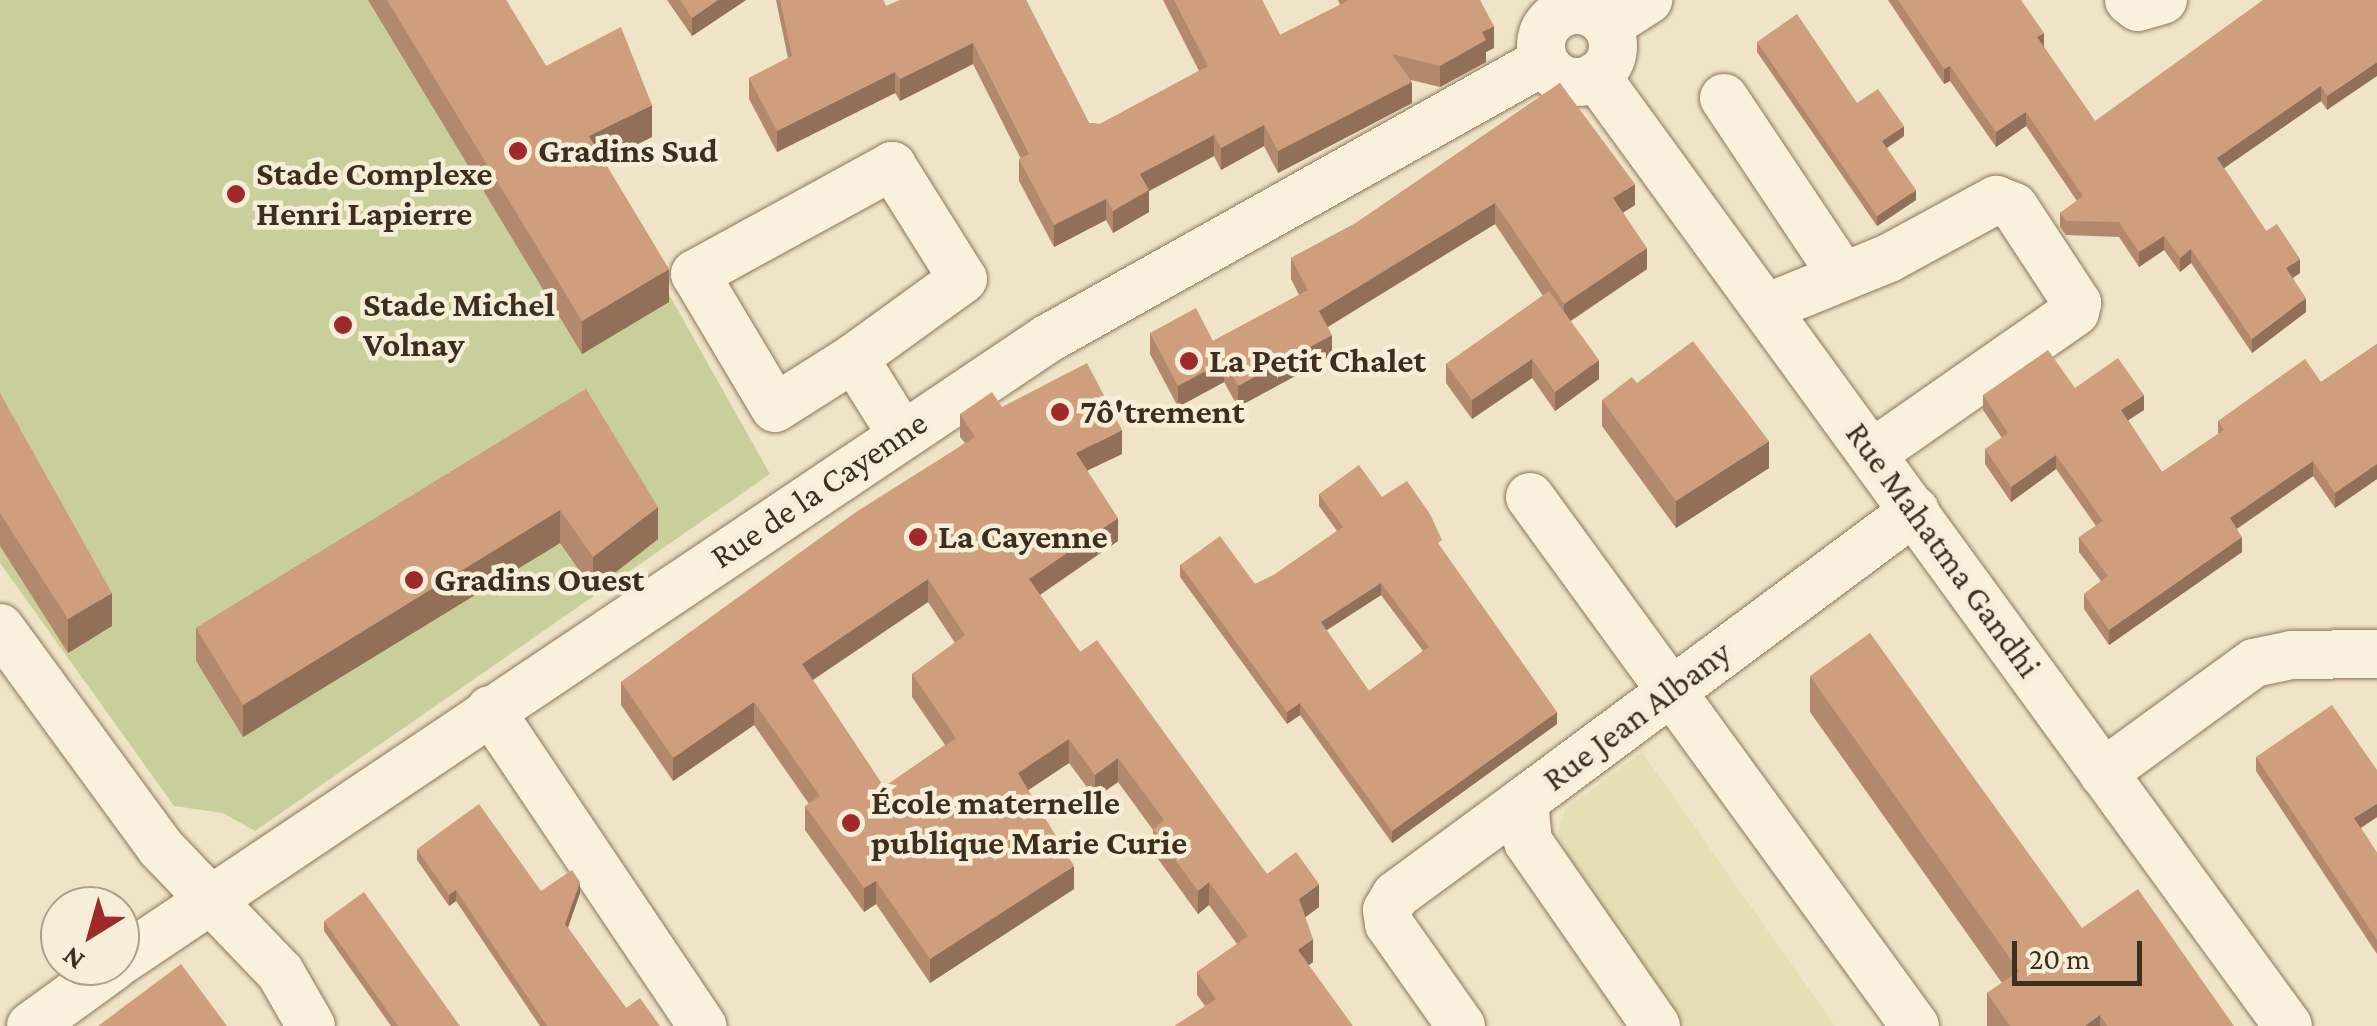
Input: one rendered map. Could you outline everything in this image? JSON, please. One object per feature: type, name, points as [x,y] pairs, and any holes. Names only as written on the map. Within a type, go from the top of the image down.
[{"type":"street","points":[[1606,26],[1648,0]]},
{"type":"street","points":[[2128,0],[2138,7],[2163,0]]},
{"type":"street","points":[[1584,10],[1606,26],[1612,53],[1596,76],[1567,80],[1545,27],[1584,10]]},
{"type":"street","name":"Rue de la Cayenne","points":[[140,948],[1047,339],[1545,27]]},
{"type":"street","name":"Rue Mahatma Gandhi","points":[[1596,76],[2288,1026]]},
{"type":"street","points":[[1724,98],[1842,275]]},
{"type":"street","points":[[892,166],[962,279],[854,358],[775,408],[694,274],[892,166]]},
{"type":"street","points":[[1766,308],[2006,201],[2078,303],[2068,319],[1873,453]]},
{"type":"street","points":[[854,358],[902,435]]},
{"type":"street","points":[[1530,497],[1915,1026]]},
{"type":"street","name":"Rue Jean Albany","points":[[1656,1026],[1528,842],[1524,801],[1915,510]]},
{"type":"street","points":[[0,628],[208,901],[291,1026]]},
{"type":"street","points":[[2104,773],[2254,664],[2292,655],[2374,652]]},
{"type":"street","points":[[490,710],[702,1026]]},
{"type":"street","points":[[1461,1026],[1390,924],[1388,910],[1396,895],[1524,801]]},
{"type":"street","points":[[208,901],[280,972],[311,1026]]},
{"type":"street","points":[[30,1026],[86,986]]},
{"type":"street","points":[[0,1006],[14,1026]]},
{"type":"shaded area","points":[[1642,752],[1835,1026],[1685,1026],[1575,871],[1558,833],[1565,810]]},
{"type":"green space","name":"Stade Michel Volnay","points":[[0,0],[494,0],[603,177],[770,474],[255,831],[223,813],[174,806],[0,563]]},
{"type":"building","name":"Gradins Sud","points":[[387,0],[506,0],[546,66],[621,27],[652,105],[589,136],[669,269],[582,321]]},
{"type":"building","points":[[680,0],[718,0],[692,18]]},
{"type":"building","points":[[780,0],[883,0],[886,6],[900,0],[1026,0],[1089,123],[1100,124],[1208,66],[1174,0],[1262,0],[1280,35],[1349,0],[1480,0],[1494,26],[1482,32],[1486,40],[1440,66],[1392,54],[1412,82],[1278,151],[1264,125],[1221,148],[1214,135],[1140,174],[1149,190],[1113,211],[1106,199],[1054,225],[1019,159],[1029,154],[973,43],[900,79],[895,72],[777,131],[749,78],[792,56]]},
{"type":"building","points":[[1898,0],[2021,0],[2044,33],[2037,37],[2095,121],[2263,0],[2377,0],[2377,62],[2327,96],[2321,86],[2217,158],[2266,231],[2277,224],[2300,259],[2286,268],[2306,298],[2252,339],[2191,249],[2180,258],[2164,236],[2139,252],[2119,222],[2066,221],[2060,213],[2083,196],[2026,112],[1996,132],[1950,66],[1944,69]]},
{"type":"building","points":[[1797,14],[1857,103],[1878,89],[1904,126],[1882,141],[1916,190],[1877,216],[1757,42]]},
{"type":"building","points":[[1560,83],[1635,184],[1613,198],[1647,248],[1564,304],[1495,203],[1319,311],[1332,335],[1238,386],[1224,361],[1178,386],[1150,333],[1196,308],[1213,341],[1308,290],[1291,258],[1356,223]]},
{"type":"building","points":[[1549,291],[1599,360],[1555,392],[1532,359],[1472,400],[1446,364]]},
{"type":"building","points":[[1693,341],[1769,441],[1676,501],[1602,400],[1632,377],[1637,383]]},
{"type":"building","points":[[2377,344],[2377,464],[2335,493],[2313,461],[2230,518],[2242,537],[2109,630],[2084,594],[2108,576],[2079,537],[2103,521],[2056,455],[2011,487],[1985,449],[2008,433],[1983,395],[2048,350],[2075,388],[2118,358],[2144,395],[2121,410],[2162,472],[2224,430],[2218,421],[2305,359],[2321,382]]},
{"type":"building","points":[[1087,363],[1122,430],[1076,453],[1118,518],[1029,579],[1080,652],[1097,640],[1267,874],[1296,852],[1319,884],[1299,899],[1313,939],[1298,950],[1353,1026],[1174,1026],[1216,999],[1197,972],[1248,936],[1209,882],[1198,891],[1153,829],[1164,820],[1118,758],[1095,775],[1069,739],[1018,773],[1074,866],[930,959],[876,881],[864,888],[805,806],[820,796],[754,702],[673,758],[621,682],[856,512],[975,437],[960,414],[992,392],[1002,407]],"holes":[[[928,579],[965,635],[912,674],[956,738],[884,787],[802,664]]]},
{"type":"building","name":"Gradins Ouest","points":[[586,389],[658,507],[593,557],[560,510],[243,705],[196,628]]},
{"type":"building","points":[[0,393],[112,593],[68,619],[0,513]]},
{"type":"building","points":[[1359,465],[1382,497],[1407,481],[1430,514],[1442,540],[1438,543],[1557,712],[1392,831],[1300,703],[1287,712],[1180,565],[1220,536],[1255,584],[1274,575],[1343,527],[1319,494]],"holes":[[[1381,583],[1429,647],[1369,691],[1321,622]]]},
{"type":"building","points":[[1870,633],[2082,928],[2138,889],[2234,1026],[2107,1026],[2100,1015],[2085,1026],[2010,1026],[1987,993],[2019,971],[1810,676]]},
{"type":"building","points":[[2332,705],[2377,770],[2377,804],[2354,818],[2377,853],[2377,940],[2256,757]]},
{"type":"building","points":[[479,804],[541,891],[572,870],[580,882],[565,924],[626,1008],[640,998],[660,1026],[547,1026],[456,890],[449,895],[417,849]]},
{"type":"building","points":[[364,892],[460,1026],[398,1026],[324,921]]},
{"type":"building","points":[[181,964],[227,1026],[98,1026]]},
{"type":"place","name":"Gradins Sud","points":[[518,151]]},
{"type":"place","name":"Stade Complexe Henri Lapierre","points":[[236,194]]},
{"type":"place","name":"Stade Michel Volnay","points":[[343,325]]},
{"type":"place","name":"La Petit Chalet","points":[[1189,361]]},
{"type":"place","name":"7ô'trement","points":[[1060,412]]},
{"type":"place","name":"La Cayenne","points":[[918,537]]},
{"type":"place","name":"Gradins Ouest","points":[[414,580]]},
{"type":"place","name":"École maternelle publique Marie Curie","points":[[851,823]]}]
